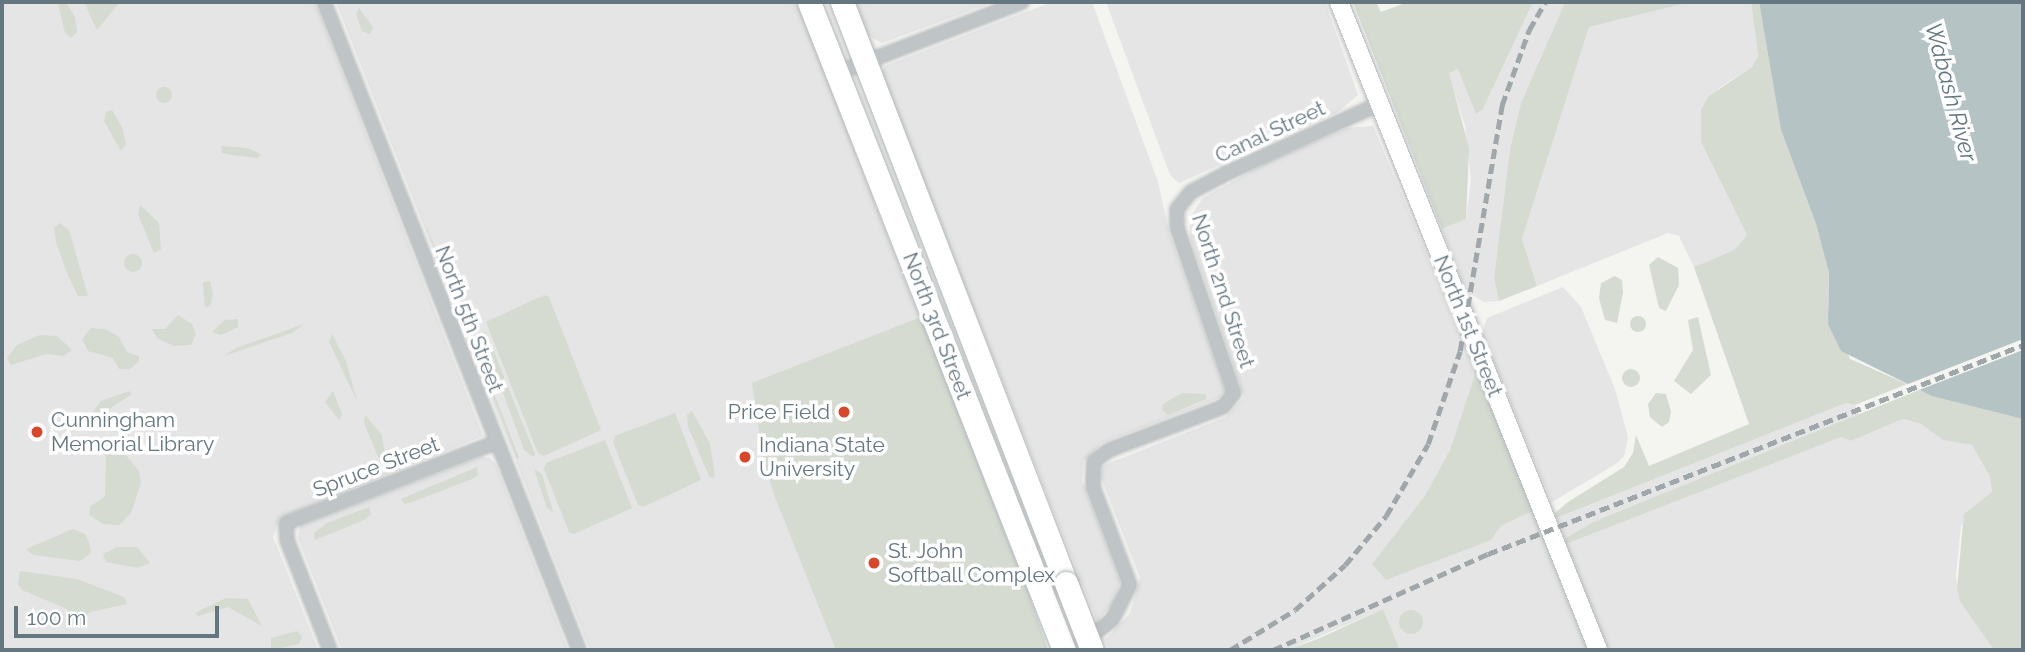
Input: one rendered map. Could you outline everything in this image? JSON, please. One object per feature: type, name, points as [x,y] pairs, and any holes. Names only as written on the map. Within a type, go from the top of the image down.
[{"type":"highway","name":"North 3rd Street","points":[[810,2],[1064,650]]},
{"type":"highway","name":"North 3rd Street","points":[[842,2],[1092,650]]},
{"type":"main road","name":"North 1st Street","points":[[1339,2],[1598,650]]},
{"type":"street","name":"North 5th Street","points":[[324,2],[579,650]]},
{"type":"street","points":[[837,73],[1022,2]]},
{"type":"street","name":"Canal Street","points":[[1182,201],[1227,173],[1379,104]]},
{"type":"street","name":"North 2nd Street","points":[[1073,650],[1112,620],[1130,585],[1093,487],[1094,461],[1108,450],[1223,407],[1234,393],[1177,227],[1175,218],[1182,201]]},
{"type":"street","name":"Spruce Street","points":[[330,650],[287,540],[285,526],[291,520],[497,442]]},
{"type":"shaded area","points":[[2,2],[315,2],[483,436],[280,518],[273,537],[318,650],[2,650]]},
{"type":"shaded area","points":[[84,2],[120,2],[97,30]]},
{"type":"shaded area","name":"Indiana State University","points":[[336,2],[797,2],[1048,650],[590,650]]},
{"type":"shaded area","points":[[854,2],[994,2],[882,43],[867,35]]},
{"type":"shaded area","points":[[1052,2],[1092,2],[1158,182],[1169,232],[1225,390],[1219,398],[1102,443],[1084,461],[1082,481],[1120,582],[1114,602],[1097,621],[881,73],[885,66]]},
{"type":"shaded area","points":[[1106,2],[1325,2],[1358,95],[1338,112],[1179,183],[1170,175]]},
{"type":"shaded area","points":[[1353,2],[1376,2],[1381,12],[1408,2],[1533,2],[1483,109],[1476,114],[1458,69],[1449,73],[1469,148],[1466,219],[1442,229]]},
{"type":"shaded area","points":[[1533,2],[1565,2],[1521,103],[1510,149],[1494,278],[1499,301],[1484,302],[1466,291],[1442,229],[1466,219],[1471,180],[1465,126],[1448,73],[1457,68],[1483,109]]},
{"type":"shaded area","points":[[1565,2],[1691,2],[1589,27],[1522,239],[1537,286],[1499,301],[1494,278],[1510,149],[1521,103]]},
{"type":"shaded area","points":[[1691,2],[1751,2],[1758,56],[1752,67],[1719,88],[1701,142],[1747,235],[1734,250],[1694,267],[1679,236],[1668,233],[1537,286],[1522,239],[1589,27]]},
{"type":"shaded area","points":[[1751,2],[1759,2],[1781,130],[1816,224],[1829,273],[1828,308],[1850,359],[1907,384],[1855,405],[1846,403],[1556,518],[1555,513],[1568,502],[1624,467],[1633,453],[1636,435],[1649,466],[1749,424],[1694,267],[1734,250],[1747,235],[1701,142],[1701,110],[1709,96],[1752,67],[1758,56]]},
{"type":"shaded area","points":[[58,3],[67,4],[75,17],[77,32],[71,38],[65,33]]},
{"type":"shaded area","points":[[359,8],[373,27],[370,34],[362,31],[356,14]]},
{"type":"shaded area","points":[[164,87],[172,95],[164,103],[156,95]]},
{"type":"shaded area","points":[[112,110],[122,127],[126,144],[121,151],[104,121],[106,112]]},
{"type":"shaded area","points":[[1373,126],[1476,371],[1450,450],[1424,497],[1372,565],[1496,534],[1501,526],[1533,511],[1588,650],[1400,650],[1383,609],[1288,650],[1109,650],[1105,640],[1130,613],[1140,578],[1101,477],[1102,466],[1226,417],[1244,397],[1190,238],[1190,217],[1203,198],[1268,162],[1347,128]]},
{"type":"shaded area","points":[[221,146],[247,148],[261,154],[258,158],[222,153]]},
{"type":"shaded area","points":[[140,205],[159,223],[161,249],[154,253],[138,214]]},
{"type":"shaded area","points":[[422,217],[459,303],[457,305],[455,301]]},
{"type":"shaded area","points":[[60,223],[69,230],[88,296],[78,296],[67,273],[54,228]]},
{"type":"shaded area","points":[[133,254],[139,257],[142,263],[139,269],[133,272],[127,269],[124,263],[127,257]]},
{"type":"shaded area","points":[[1658,257],[1678,268],[1679,285],[1666,311],[1659,308],[1649,265]]},
{"type":"shaded area","points":[[1615,276],[1622,280],[1623,293],[1617,323],[1605,320],[1599,298],[1601,283]]},
{"type":"shaded area","points":[[210,281],[213,294],[210,306],[205,307],[203,282]]},
{"type":"shaded area","points":[[1563,287],[1581,307],[1615,389],[1628,437],[1624,456],[1616,464],[1552,502],[1482,333],[1487,318]]},
{"type":"shaded area","points":[[544,295],[549,297],[601,430],[544,456],[538,453],[486,322]]},
{"type":"shaded area","points":[[178,315],[192,324],[196,334],[191,345],[174,346],[157,338],[152,329],[165,329]]},
{"type":"shaded area","points":[[1635,316],[1641,316],[1646,324],[1644,330],[1635,332],[1630,327],[1630,321]]},
{"type":"shaded area","points":[[921,317],[1048,650],[836,650],[775,497],[763,459],[752,383]]},
{"type":"shaded area","points":[[1698,317],[1711,375],[1691,394],[1674,381],[1693,350],[1688,320]]},
{"type":"shaded area","points":[[238,319],[238,327],[221,335],[212,332],[225,320]]},
{"type":"shaded area","points":[[304,324],[292,333],[224,356],[236,348]]},
{"type":"shaded area","points":[[91,328],[105,329],[119,337],[127,352],[139,356],[139,361],[130,369],[119,369],[113,358],[88,351],[82,339]]},
{"type":"shaded area","points":[[486,332],[535,454],[533,457],[524,450],[481,333]]},
{"type":"shaded area","points":[[332,334],[346,361],[357,401],[329,342]]},
{"type":"shaded area","points":[[40,335],[57,336],[72,350],[63,356],[46,354],[11,365],[7,358],[17,345]]},
{"type":"shaded area","points":[[477,349],[519,458],[517,459],[475,350]]},
{"type":"shaded area","points":[[1631,369],[1637,372],[1640,378],[1637,384],[1631,387],[1625,384],[1622,378],[1625,372]]},
{"type":"shaded area","points":[[1476,371],[1533,511],[1501,526],[1491,540],[1386,580],[1372,564],[1424,497],[1450,450]]},
{"type":"shaded area","points":[[1919,390],[2023,419],[2023,650],[1994,650],[1960,601],[1957,588],[1964,514],[1992,492],[1990,477],[1972,445],[1943,440],[1921,424],[1903,419],[1851,441],[1841,437],[1566,544],[1564,539],[1593,522]]},
{"type":"shaded area","points":[[129,391],[132,394],[109,409],[112,430],[93,420],[92,413],[101,401]]},
{"type":"shaded area","points":[[333,391],[342,414],[339,420],[325,402]]},
{"type":"shaded area","points":[[1182,393],[1206,394],[1206,399],[1168,415],[1162,410],[1163,404]]},
{"type":"shaded area","points":[[1656,393],[1666,394],[1671,412],[1669,422],[1662,427],[1650,417],[1648,404]]},
{"type":"shaded area","points":[[1846,403],[1855,405],[1859,414],[1593,522],[1564,539],[1556,518]]},
{"type":"shaded area","points":[[692,411],[710,444],[715,477],[710,478],[688,427],[687,415]]},
{"type":"shaded area","points":[[675,413],[701,480],[643,507],[638,505],[613,442],[615,436]]},
{"type":"shaded area","points":[[365,415],[382,435],[385,457],[379,459],[364,423]]},
{"type":"shaded area","points":[[1903,419],[1921,424],[1943,440],[1972,445],[1990,477],[1992,492],[1961,526],[1956,575],[1957,588],[1994,650],[1608,650],[1566,544],[1842,436],[1851,441]]},
{"type":"shaded area","points":[[605,440],[632,508],[574,534],[569,532],[544,469],[546,463]]},
{"type":"shaded area","points":[[115,442],[139,471],[141,483],[131,513],[119,525],[103,524],[89,515],[90,507],[105,496],[106,458],[101,446]]},
{"type":"shaded area","points":[[481,457],[490,458],[496,465],[568,650],[342,650],[298,538],[300,525]]},
{"type":"shaded area","points":[[477,467],[478,475],[472,479],[412,502],[404,504],[401,499]]},
{"type":"shaded area","points":[[534,469],[542,474],[553,512],[547,508]]},
{"type":"shaded area","points":[[369,507],[371,514],[364,520],[315,540],[314,533],[327,523]]},
{"type":"shaded area","points":[[73,529],[85,534],[90,545],[91,553],[80,561],[33,555],[26,549]]},
{"type":"shaded area","points":[[117,547],[137,547],[150,563],[137,568],[106,562],[103,554]]},
{"type":"shaded area","points":[[20,571],[77,579],[124,597],[127,604],[90,612],[80,624],[71,627],[67,609],[22,590],[18,584]]},
{"type":"shaded area","points":[[226,598],[248,599],[262,626],[228,607],[198,616],[195,613]]},
{"type":"shaded area","points":[[1383,609],[1400,650],[1288,650],[1320,638]]},
{"type":"shaded area","points":[[1411,610],[1420,613],[1423,622],[1420,631],[1411,634],[1402,631],[1399,622],[1402,613]]},
{"type":"shaded area","points":[[297,631],[302,636],[299,644],[271,650],[271,638]]},
{"type":"water","name":"Wabash River","points":[[1759,2],[2023,2],[2023,419],[1932,396],[1841,351],[1828,324],[1829,273],[1816,224],[1781,130]]},
{"type":"pier","points":[[2023,339],[2023,350],[1919,390],[1903,386]]},
{"type":"railway","points":[[1230,650],[1295,610],[1345,565],[1386,516],[1428,444],[1460,351],[1502,105],[1529,30],[1545,2]]},
{"type":"railway","points":[[1273,650],[1488,554],[2023,345]]},
{"type":"place","name":"Price Field","points":[[844,412]]},
{"type":"place","name":"Cunningham Memorial Library","points":[[37,432]]},
{"type":"place","name":"Indiana State University","points":[[745,457]]},
{"type":"place","name":"St. John Softball Complex","points":[[874,563]]}]
